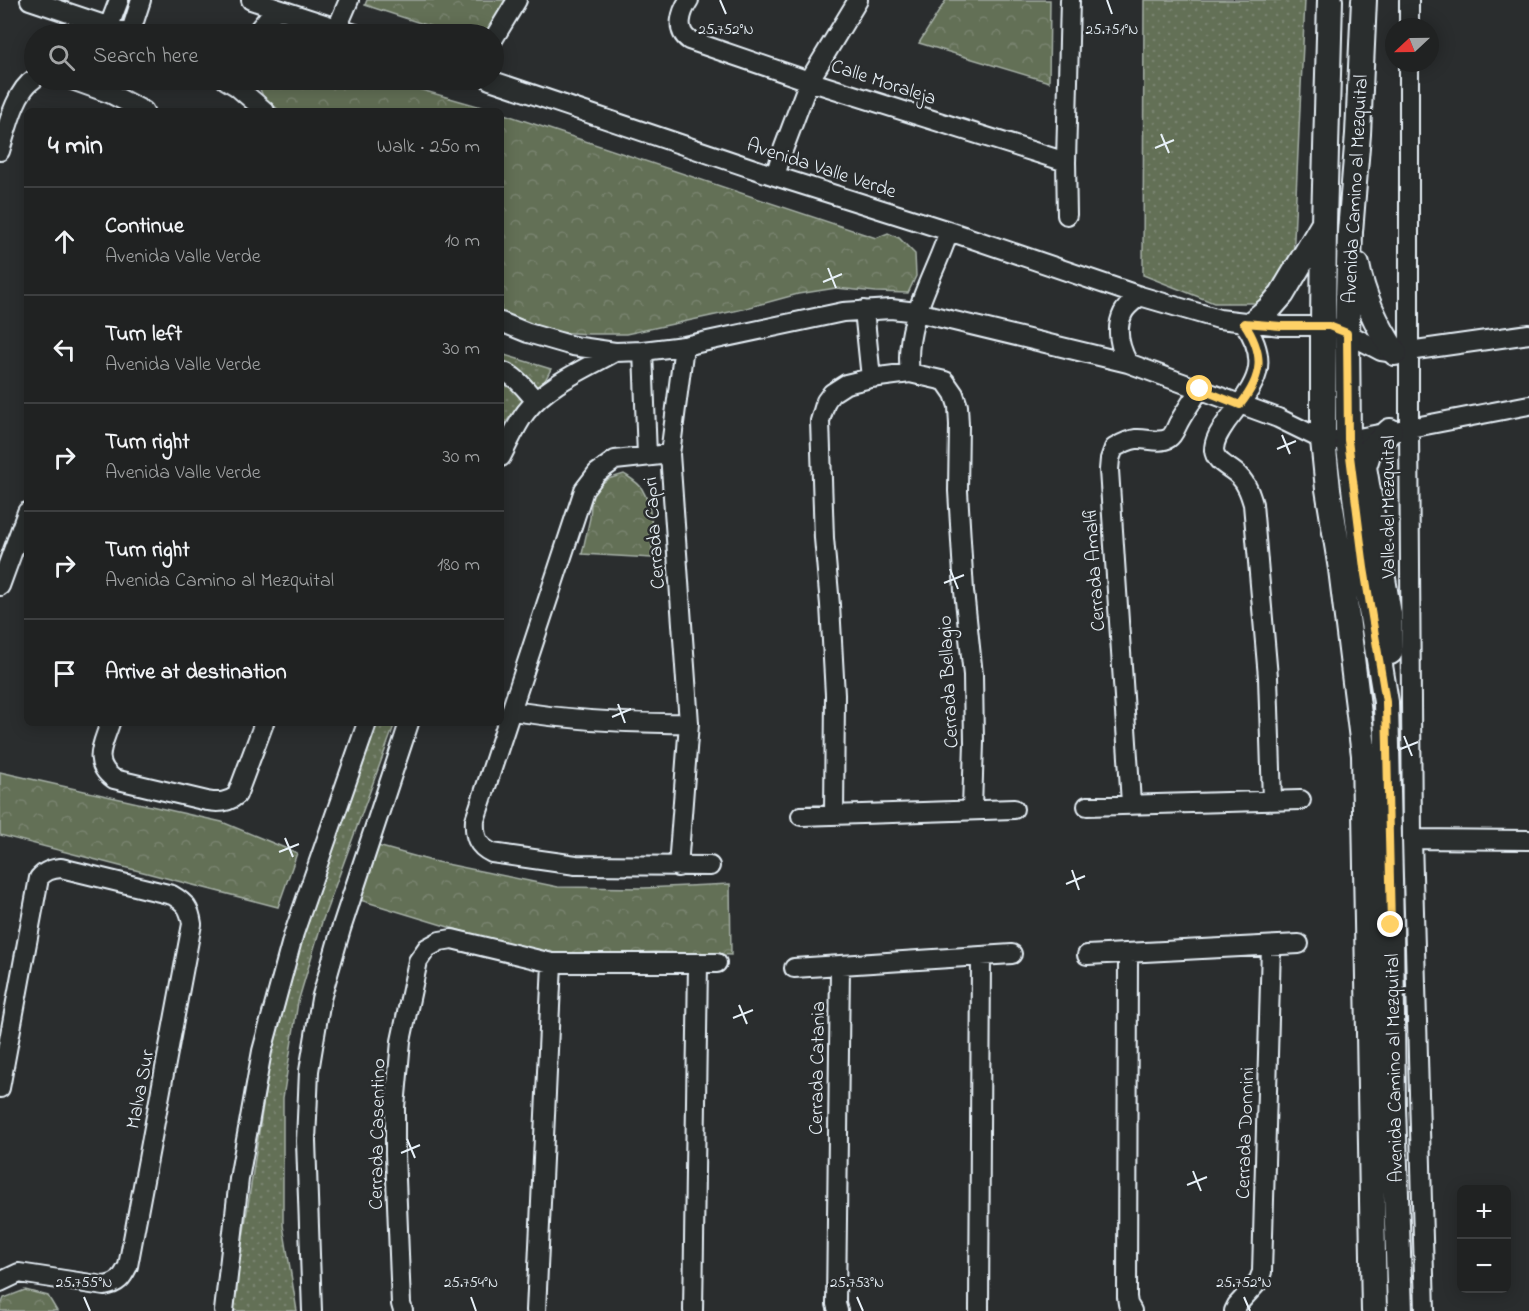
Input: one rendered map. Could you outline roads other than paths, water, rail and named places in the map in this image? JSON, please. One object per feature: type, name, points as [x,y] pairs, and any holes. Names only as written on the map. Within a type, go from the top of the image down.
[{"type":"main road","name":"Avenida Camino al Mezquital","points":[[1330,0],[1324,223],[1323,440],[1364,755],[1374,1311]]},
{"type":"main road","name":"Avenida Camino al Mezquital","points":[[1365,0],[1350,232],[1347,333],[1348,440],[1364,568],[1386,702],[1393,1108],[1400,1311]]},
{"type":"main road","points":[[1247,323],[1269,309],[1282,294],[1324,223]]},
{"type":"main road","points":[[1350,232],[1360,283],[1377,324],[1385,338],[1402,352]]},
{"type":"main road","points":[[1386,702],[1390,648],[1389,614],[1364,467],[1369,451],[1400,429]]},
{"type":"street","points":[[30,0],[90,24]]},
{"type":"street","points":[[110,24],[119,0]]},
{"type":"street","points":[[134,24],[141,0]]},
{"type":"street","points":[[251,0],[325,24]]},
{"type":"street","points":[[339,24],[349,0]]},
{"type":"street","points":[[502,24],[517,0]]},
{"type":"street","name":"Calle Moraleja","points":[[689,0],[683,9],[681,24],[684,37],[689,40],[808,81],[1066,162]]},
{"type":"street","points":[[775,176],[808,81],[858,0]]},
{"type":"street","points":[[1067,214],[1070,0]]},
{"type":"street","points":[[1409,0],[1409,18]]},
{"type":"street","points":[[263,24],[278,9]]},
{"type":"street","name":"Valle del Mezquital","points":[[1409,72],[1400,429],[1425,1311]]},
{"type":"street","name":"Avenida Valle Verde","points":[[504,85],[1140,296],[1219,319],[1281,326],[1329,326],[1381,351],[1402,352],[1529,334]]},
{"type":"street","points":[[0,151],[20,94],[24,89]]},
{"type":"street","points":[[118,90],[140,108]]},
{"type":"street","points":[[242,90],[262,108]]},
{"type":"street","points":[[910,373],[909,348],[917,312],[949,231]]},
{"type":"street","points":[[1128,363],[1119,343],[1121,320],[1123,312],[1140,296]]},
{"type":"street","points":[[504,323],[573,346],[615,352],[684,346],[843,312],[891,309],[917,312],[1128,363],[1278,418],[1323,440],[1348,440],[1529,405]]},
{"type":"street","points":[[864,310],[871,378]]},
{"type":"street","points":[[1247,323],[1259,356],[1255,383],[1218,433],[1214,448],[1215,456],[1219,461],[1238,475],[1247,487],[1254,504],[1268,677],[1272,800]]},
{"type":"street","points":[[670,454],[684,346]]},
{"type":"street","points":[[643,351],[647,456]]},
{"type":"street","points":[[504,451],[524,414],[536,401],[564,380],[615,352]]},
{"type":"street","points":[[504,372],[515,378],[536,401]]},
{"type":"street","name":"Cerrada Bellagio","points":[[834,814],[835,695],[824,538],[820,421],[826,401],[832,393],[846,384],[910,373],[945,381],[954,394],[958,406],[958,491],[964,591],[973,675],[972,809]]},
{"type":"street","name":"Cerrada Amalfi","points":[[1131,804],[1110,459],[1114,448],[1124,442],[1134,439],[1159,441],[1172,437],[1200,389]]},
{"type":"street","name":"Cerrada Capri","points":[[670,454],[689,723],[678,867],[576,865],[492,853],[483,849],[476,838],[475,819],[584,490],[597,473],[615,460],[670,454]]},
{"type":"street","points":[[0,585],[24,520]]},
{"type":"street","points":[[512,711],[560,718],[643,724],[689,723]]},
{"type":"street","points":[[109,726],[100,751],[100,759],[107,774],[114,779],[218,803],[232,800],[237,795],[263,726]]},
{"type":"street","points":[[224,1311],[239,1179],[262,1051],[294,933],[366,726]]},
{"type":"street","points":[[312,1311],[306,1141],[309,1071],[321,999],[341,929],[408,726]]},
{"type":"street","points":[[1087,806],[1301,800]]},
{"type":"street","points":[[801,816],[1014,809]]},
{"type":"street","points":[[1412,839],[1529,840]]},
{"type":"street","points":[[678,867],[710,867]]},
{"type":"street","name":"Malva Sur","points":[[0,1088],[39,878],[45,872],[61,868],[172,895],[183,902],[190,913],[192,924],[128,1266],[123,1277],[111,1285],[104,1286],[19,1273]]},
{"type":"street","name":"Cerrada Casentino","points":[[403,1311],[395,1154],[395,1107],[401,1041],[418,962],[428,948],[440,941],[452,939],[552,963],[717,963]]},
{"type":"street","points":[[1087,956],[1299,944]]},
{"type":"street","name":"Cerrada Donnini","points":[[1234,1311],[1258,1282],[1262,1272],[1271,946]]},
{"type":"street","points":[[1128,953],[1127,1297],[1132,1311]]},
{"type":"street","points":[[794,968],[1012,954]]},
{"type":"street","points":[[979,1311],[981,956]]},
{"type":"street","points":[[536,1311],[552,963]]},
{"type":"street","points":[[693,1311],[698,963]]},
{"type":"street","name":"Cerrada Catania","points":[[838,1311],[836,1304],[840,966]]},
{"type":"street","points":[[0,1267],[19,1273]]},
{"type":"street","points":[[0,1282],[19,1273]]}]
